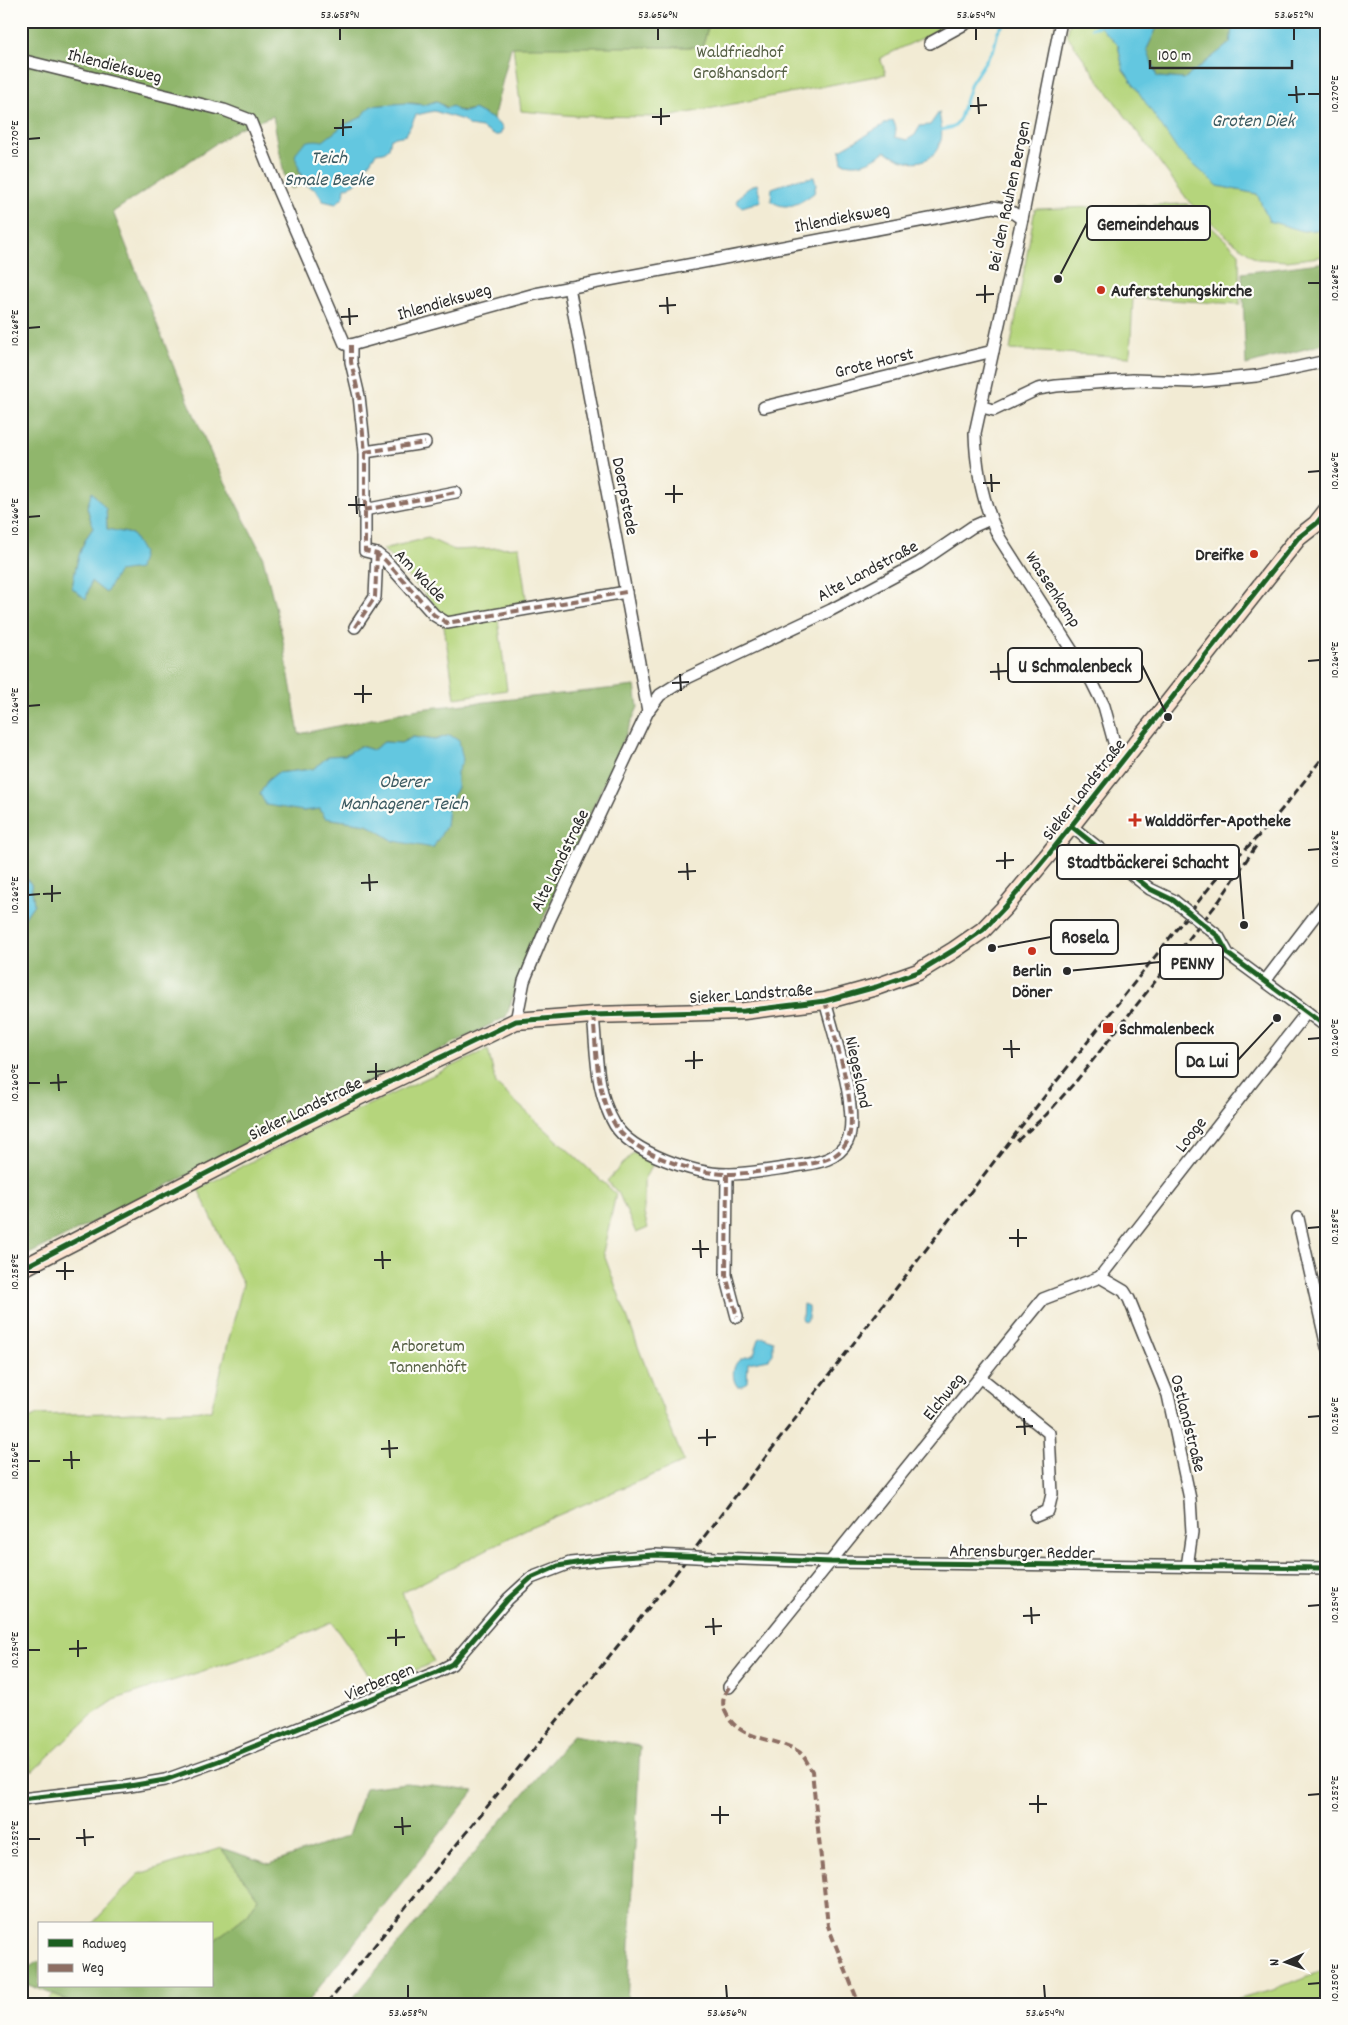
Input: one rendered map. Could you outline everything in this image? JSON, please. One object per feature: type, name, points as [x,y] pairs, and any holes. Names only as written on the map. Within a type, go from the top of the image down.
[{"type":"street","points":[[930,43],[970,21]]},
{"type":"street","name":"Bei den Rauhen Bergen","points":[[982,407],[1061,21]]},
{"type":"street","name":"Ihlendieksweg","points":[[21,60],[230,112],[250,120],[345,344],[351,345],[535,294],[993,207],[1009,210],[1022,219]]},
{"type":"street","name":"Doerpstede","points":[[569,287],[648,711]]},
{"type":"street","name":"Am Walde","points":[[351,345],[351,362],[359,396],[365,452],[365,551],[376,554],[434,615],[447,623],[626,592]]},
{"type":"street","name":"Grote Horst","points":[[764,407],[993,351]]},
{"type":"street","points":[[990,520],[976,452],[975,433],[982,407],[994,410],[1038,389],[1056,386],[1132,380],[1193,382],[1256,376],[1327,361]]},
{"type":"street","points":[[365,452],[425,443]]},
{"type":"street","points":[[364,510],[456,492]]},
{"type":"street","name":"Sieker Landstraße","points":[[21,1270],[296,1127],[516,1021],[593,1015],[744,1011],[825,1001],[876,987],[918,972],[982,930],[1005,907],[1124,760],[1298,538],[1316,524],[1327,510]]},
{"type":"street","name":"Alte Landstraße","points":[[516,1021],[527,974],[549,921],[648,711],[660,695],[687,678],[831,610],[919,563],[972,527],[990,520]]},
{"type":"street","name":"Wassenkamp","points":[[990,520],[1092,682],[1104,706],[1115,746],[1124,760]]},
{"type":"street","name":"Am Walde","points":[[355,627],[375,597],[376,554]]},
{"type":"street","points":[[1071,826],[1150,889],[1173,900],[1218,936],[1228,954],[1327,1027]]},
{"type":"street","points":[[1265,981],[1327,900]]},
{"type":"street","name":"Niegesland","points":[[593,1015],[601,1093],[616,1126],[630,1141],[644,1151],[683,1165],[727,1174],[823,1162],[838,1154],[847,1142],[852,1126],[851,1105],[825,1001]]},
{"type":"street","name":"Looge","points":[[1100,1277],[1308,1012]]},
{"type":"street","points":[[727,1174],[726,1275],[737,1317]]},
{"type":"street","points":[[1298,1218],[1327,1347]]},
{"type":"street","name":"Elchweg","points":[[831,1562],[1043,1299],[1100,1277]]},
{"type":"street","name":"Ostlandstraße","points":[[1100,1277],[1124,1291],[1129,1299],[1168,1395],[1190,1499],[1192,1532],[1187,1567]]},
{"type":"street","points":[[981,1378],[1049,1432],[1052,1494],[1048,1511],[1036,1516]]},
{"type":"street","name":"Vierbergen","points":[[21,1799],[166,1780],[218,1761],[436,1672],[452,1664],[508,1599],[531,1578],[570,1563],[656,1555],[716,1558]]},
{"type":"street","name":"Ahrensburger Redder","points":[[716,1558],[831,1562],[1327,1568]]},
{"type":"street","points":[[729,1688],[831,1562]]},
{"type":"green space","points":[[21,21],[710,21],[702,47],[511,47],[493,119],[474,109],[454,110],[436,101],[425,105],[413,103],[371,106],[360,118],[344,125],[298,170],[304,184],[291,189],[284,174],[273,116],[239,128],[113,212],[177,375],[213,458],[262,554],[282,635],[299,734],[419,709],[635,686],[638,707],[529,951],[506,1017],[21,1258],[21,923],[34,904],[31,884],[21,872]],"holes":[[[87,507],[106,509],[107,529],[132,534],[106,593],[91,581],[72,588],[81,549],[93,528]],[[450,735],[457,787],[448,807],[446,826],[394,841],[367,824],[325,818],[320,809],[303,811],[260,794],[267,781],[277,773],[313,769],[329,756],[345,755],[360,746],[373,750],[384,742],[401,743],[413,737],[435,740]]]},
{"type":"green space","name":"Waldfriedhof Großhansdorf","points":[[710,21],[959,21],[880,58],[886,74],[667,117],[577,116],[521,111],[513,46],[702,47]]},
{"type":"green space","points":[[1070,21],[1102,21],[1099,26],[1118,45],[1123,70],[1218,186],[1257,194],[1303,231],[1327,229],[1327,256],[1287,261],[1257,259],[1231,240],[1190,203],[1067,35]]},
{"type":"green space","points":[[1160,21],[1233,21],[1231,43],[1184,79],[1157,77],[1147,49]]},
{"type":"green space","points":[[1187,204],[1239,253],[1240,304],[1133,298],[1130,357],[1010,350],[1035,209]]},
{"type":"green space","points":[[1327,262],[1327,343],[1246,365],[1242,273]]},
{"type":"green space","points":[[428,538],[454,550],[519,547],[527,605],[497,611],[507,690],[455,698],[442,613],[383,549]]},
{"type":"green space","name":"Arboretum Tannenhöft","points":[[488,1050],[496,1084],[616,1194],[603,1252],[643,1360],[684,1462],[530,1527],[402,1593],[434,1662],[377,1687],[332,1622],[262,1652],[116,1699],[91,1716],[32,1772],[21,1726],[21,1423],[37,1415],[211,1410],[243,1284],[198,1189],[309,1132]]},
{"type":"green space","points":[[634,1152],[655,1161],[644,1179],[644,1214],[648,1228],[636,1233],[619,1194],[607,1181]]},
{"type":"green space","points":[[573,1735],[640,1746],[627,2004],[348,2004]]},
{"type":"green space","points":[[406,1783],[474,1791],[306,2004],[77,2004],[21,1982],[21,1972],[38,1962],[38,1988],[212,1988],[212,1942],[248,1914],[258,1898],[221,1848],[270,1864],[348,1836],[365,1788]]},
{"type":"green space","points":[[221,1848],[258,1898],[248,1914],[212,1942],[212,1922],[94,1922],[139,1874]]},
{"type":"green space","points":[[1327,1969],[1327,2004],[1220,2004],[1277,1989]]},
{"type":"green space","points":[[53,1995],[77,2004],[46,2004]]},
{"type":"water","name":"Groten Diek","points":[[1102,21],[1160,21],[1147,49],[1157,77],[1184,79],[1230,43],[1233,21],[1327,21],[1327,229],[1303,231],[1269,221],[1257,194],[1218,186],[1178,151],[1123,69],[1118,45],[1099,26]]},
{"type":"water","name":"Teich Smale Beeke","points":[[436,101],[446,108],[453,106],[456,110],[464,112],[474,109],[493,119],[503,128],[500,135],[494,135],[482,128],[469,126],[463,120],[434,111],[416,115],[406,135],[391,138],[389,148],[384,152],[376,153],[368,165],[363,167],[362,177],[355,184],[345,188],[344,196],[336,204],[323,201],[316,190],[304,184],[295,156],[306,142],[313,140],[323,141],[344,125],[360,118],[371,106],[406,103],[425,105]]},
{"type":"water","points":[[939,112],[942,129],[941,140],[932,156],[925,160],[909,161],[893,156],[886,151],[860,164],[842,162],[840,150],[890,121],[893,120],[896,128],[895,137],[907,140],[915,135],[920,126],[930,125]]},
{"type":"water","points":[[814,177],[816,185],[814,193],[804,200],[788,206],[782,206],[771,201],[772,188],[795,180]]},
{"type":"water","points":[[757,184],[761,201],[742,207],[736,202],[745,191]]},
{"type":"water","points":[[92,492],[106,509],[107,529],[132,534],[143,553],[139,569],[118,572],[106,593],[91,581],[86,599],[72,588],[81,549],[93,528],[87,507]]},
{"type":"water","name":"Oberer Manhagener Teich","points":[[450,735],[459,741],[463,760],[457,772],[457,787],[448,807],[446,826],[433,848],[394,841],[367,824],[325,818],[320,809],[303,811],[266,805],[260,794],[267,781],[277,773],[313,769],[329,756],[345,755],[360,746],[373,750],[384,742],[401,743],[413,737],[435,740]]},
{"type":"water","points":[[21,872],[31,884],[34,904],[21,923]]},
{"type":"water","points":[[803,1304],[808,1306],[808,1320],[805,1322],[802,1320]]},
{"type":"water","points":[[764,1337],[773,1341],[773,1354],[769,1359],[748,1363],[747,1382],[742,1386],[737,1386],[733,1375],[737,1363],[739,1360],[754,1354],[759,1339]]},
{"type":"waterway","points":[[941,130],[954,127],[960,118],[971,83],[994,48],[998,31],[1006,21]]},
{"type":"waterway","points":[[1092,28],[1099,26]]},
{"type":"railway","points":[[327,2004],[659,1595],[1037,1106],[1228,864],[1256,839],[1327,752]]},
{"type":"railway","points":[[1017,1141],[1046,1115],[1077,1080],[1219,901],[1256,846]]},
{"type":"marked path","points":[[351,345],[351,362],[359,396],[365,452],[365,551],[377,554],[385,560],[434,615],[447,623],[626,592]]},
{"type":"marked path","points":[[365,452],[425,443]]},
{"type":"marked path","points":[[364,510],[456,492]]},
{"type":"marked path","points":[[355,627],[375,597],[377,554]]},
{"type":"marked path","points":[[593,1015],[600,1085],[608,1112],[623,1135],[649,1153],[682,1166],[714,1173],[735,1174],[822,1161],[836,1154],[847,1142],[851,1113],[844,1073],[825,1001]]},
{"type":"marked path","points":[[727,1174],[726,1275],[737,1317]]},
{"type":"marked path","points":[[729,1687],[723,1703],[724,1709],[732,1722],[749,1734],[780,1743],[799,1752],[805,1758],[812,1771],[828,1926],[859,2004]]},
{"type":"cycle path","points":[[21,1269],[296,1127],[516,1021],[593,1015],[744,1011],[825,1001],[876,987],[918,972],[983,930],[1005,907],[1049,854],[1298,538],[1316,524],[1327,510]]},
{"type":"cycle path","points":[[1071,826],[1150,889],[1173,900],[1218,936],[1228,954],[1327,1027]]},
{"type":"cycle path","points":[[21,1799],[124,1787],[165,1780],[218,1761],[437,1672],[452,1664],[508,1599],[531,1578],[558,1566],[606,1558],[655,1555],[831,1562],[1327,1568]]},
{"type":"place","name":"Gemeindehaus","points":[[1058,279]]},
{"type":"place","name":"Auferstehungskirche","points":[[1101,290]]},
{"type":"place","name":"Dreifke","points":[[1254,554]]},
{"type":"place","name":"U Schmalenbeck","points":[[1168,717]]},
{"type":"place","name":"Walddörfer-Apotheke","points":[[1135,820]]},
{"type":"place","name":"Stadtbäckerei Schacht","points":[[1244,925]]},
{"type":"place","name":"Rosela","points":[[992,948]]},
{"type":"place","name":"Berlin Döner","points":[[1032,951]]},
{"type":"place","name":"PENNY","points":[[1067,971]]},
{"type":"place","name":"Da Lui","points":[[1277,1018]]},
{"type":"place","name":"Schmalenbeck","points":[[1108,1028]]}]
